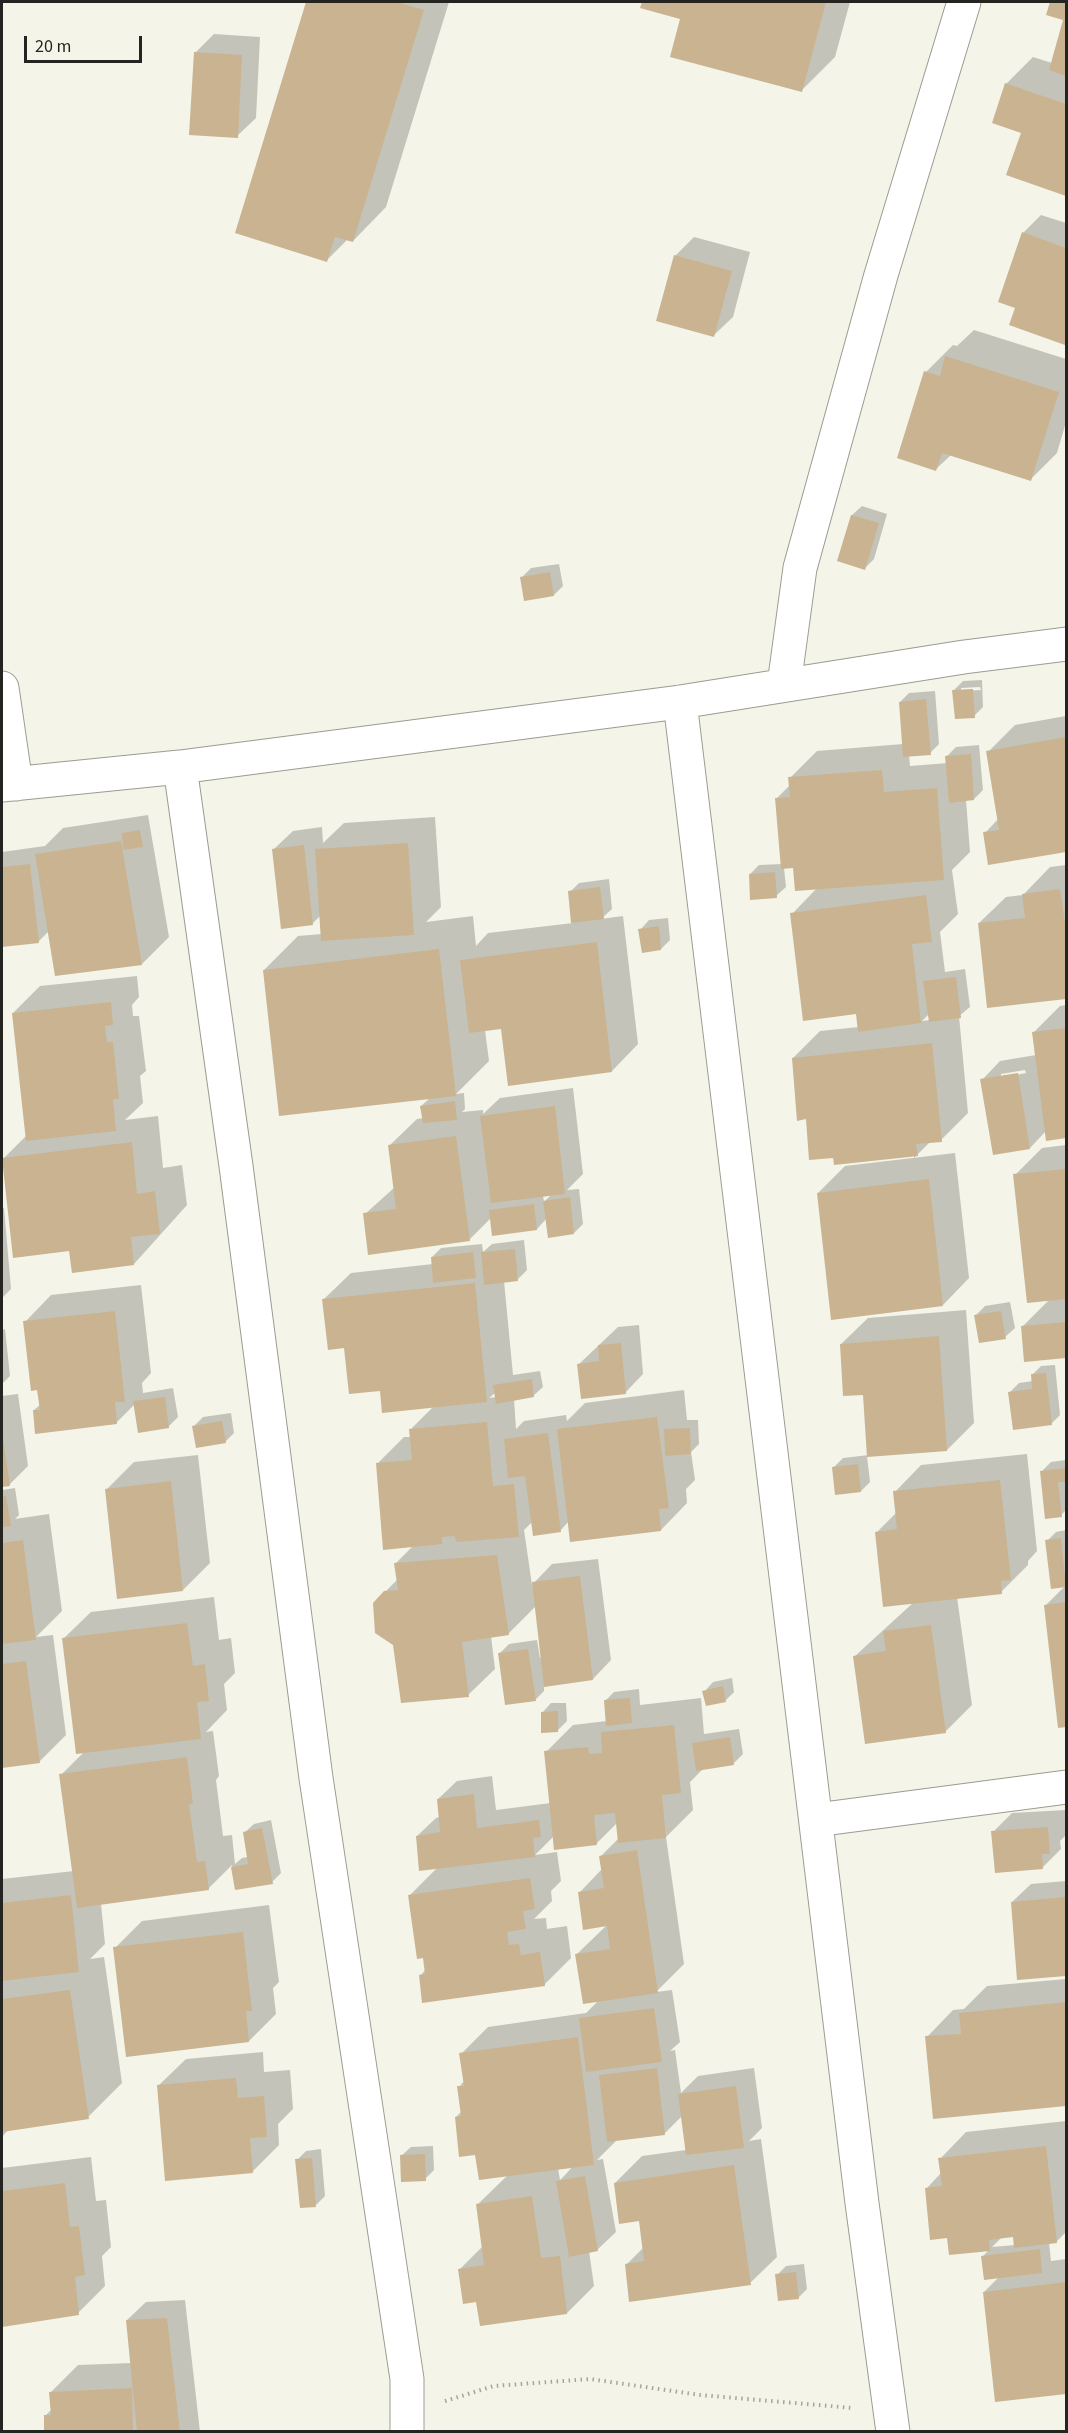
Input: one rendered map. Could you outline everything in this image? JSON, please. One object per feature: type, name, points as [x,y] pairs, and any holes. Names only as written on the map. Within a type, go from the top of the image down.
[{"type":"street","points":[[784,685],[800,568],[881,275],[964,2]]},
{"type":"street","points":[[2,688],[9,785],[180,766],[680,702],[1066,644]]},
{"type":"street","points":[[680,702],[860,2192],[892,2421]]},
{"type":"street","points":[[180,766],[236,1166],[316,1778],[407,2379],[407,2420]]},
{"type":"street","points":[[816,1820],[1066,1787]]},
{"type":"path","points":[[407,2420],[428,2406],[494,2385],[590,2379],[892,2421]]},
{"type":"building","points":[[306,2],[396,2],[424,10],[353,242],[335,237],[327,262],[235,233]]},
{"type":"building","points":[[642,2],[826,2],[802,92],[670,57],[680,19],[640,8]]},
{"type":"building","points":[[1050,2],[1066,2],[1066,76],[1049,70],[1063,20],[1046,15]]},
{"type":"building","points":[[194,52],[242,55],[238,138],[189,135]]},
{"type":"building","points":[[1005,83],[1066,104],[1066,196],[1006,175],[1021,133],[992,123]]},
{"type":"building","points":[[1022,232],[1066,248],[1065,345],[1009,325],[1015,308],[998,302]]},
{"type":"building","points":[[674,255],[732,271],[714,337],[656,321]]},
{"type":"building","points":[[945,356],[1059,392],[1031,481],[942,453],[936,471],[897,458],[924,371],[940,376]]},
{"type":"building","points":[[851,515],[879,523],[865,570],[837,561]]},
{"type":"building","points":[[550,572],[554,596],[524,601],[520,577]]},
{"type":"building","points":[[973,689],[975,718],[955,719],[952,690]]},
{"type":"building","points":[[926,699],[931,755],[903,757],[899,702]]},
{"type":"building","points":[[1066,737],[1066,852],[988,865],[983,832],[999,830],[986,751]]},
{"type":"building","points":[[971,754],[974,800],[949,803],[945,756]]},
{"type":"building","points":[[882,770],[884,792],[937,788],[944,880],[795,891],[793,868],[781,869],[775,798],[790,797],[788,777]]},
{"type":"building","points":[[140,830],[143,847],[123,850],[122,833]]},
{"type":"building","points":[[121,841],[142,965],[55,976],[35,854]]},
{"type":"building","points":[[408,843],[414,935],[321,941],[315,849]]},
{"type":"building","points":[[304,845],[313,925],[281,929],[272,849]]},
{"type":"building","points":[[30,864],[39,943],[2,947],[2,867]]},
{"type":"building","points":[[775,872],[777,898],[750,900],[749,874]]},
{"type":"building","points":[[600,887],[604,919],[571,923],[568,891]]},
{"type":"building","points":[[1060,889],[1066,930],[1066,999],[987,1008],[978,923],[1025,918],[1022,894]]},
{"type":"building","points":[[926,895],[932,942],[912,944],[921,1023],[858,1032],[856,1014],[803,1021],[790,913]]},
{"type":"building","points":[[659,926],[661,950],[642,953],[638,929]]},
{"type":"building","points":[[597,942],[612,1072],[508,1086],[501,1029],[469,1033],[460,960]]},
{"type":"building","points":[[439,949],[456,1096],[279,1116],[263,970]]},
{"type":"building","points":[[956,977],[961,1018],[929,1022],[923,981]]},
{"type":"building","points":[[111,1002],[113,1025],[105,1026],[107,1042],[113,1042],[119,1099],[113,1099],[116,1131],[26,1141],[12,1013]]},
{"type":"building","points":[[1066,1028],[1066,1138],[1046,1141],[1032,1032]]},
{"type":"building","points":[[932,1043],[942,1142],[916,1144],[918,1156],[834,1165],[833,1158],[809,1160],[806,1119],[797,1121],[792,1058]]},
{"type":"building","points":[[1018,1073],[1030,1149],[993,1155],[980,1079]]},
{"type":"building","points":[[455,1101],[457,1120],[423,1123],[420,1106]]},
{"type":"building","points":[[555,1106],[565,1194],[491,1203],[480,1116]]},
{"type":"building","points":[[456,1136],[470,1241],[368,1255],[363,1213],[396,1209],[388,1145]]},
{"type":"building","points":[[132,1142],[137,1194],[155,1191],[160,1234],[131,1237],[134,1265],[72,1273],[69,1251],[13,1258],[2,1158]]},
{"type":"building","points":[[1066,1169],[1066,1299],[1027,1303],[1013,1174]]},
{"type":"building","points":[[929,1179],[943,1306],[831,1320],[817,1193]]},
{"type":"building","points":[[570,1197],[574,1234],[548,1238],[543,1201]]},
{"type":"building","points":[[534,1204],[537,1230],[492,1236],[489,1210]]},
{"type":"building","points":[[515,1249],[518,1281],[484,1285],[481,1252]]},
{"type":"building","points":[[473,1252],[476,1278],[433,1283],[431,1257]]},
{"type":"building","points":[[475,1283],[487,1402],[382,1413],[380,1391],[349,1394],[344,1348],[328,1350],[322,1299]]},
{"type":"building","points":[[115,1311],[125,1402],[115,1402],[117,1424],[35,1434],[33,1410],[40,1410],[37,1390],[31,1391],[23,1321]]},
{"type":"building","points":[[1001,1311],[1006,1339],[979,1343],[974,1315]]},
{"type":"building","points":[[1066,1322],[1066,1358],[1024,1362],[1021,1326]]},
{"type":"building","points":[[939,1336],[947,1451],[867,1457],[863,1395],[843,1396],[840,1344]]},
{"type":"building","points":[[621,1343],[626,1394],[581,1399],[577,1364],[599,1361],[598,1345]]},
{"type":"building","points":[[1046,1373],[1052,1425],[1013,1430],[1008,1392],[1032,1389],[1031,1374]]},
{"type":"building","points":[[532,1379],[534,1397],[496,1404],[493,1385]]},
{"type":"building","points":[[165,1397],[169,1428],[138,1433],[133,1401]]},
{"type":"building","points":[[657,1417],[669,1508],[659,1509],[661,1531],[570,1542],[557,1429]]},
{"type":"building","points":[[222,1421],[226,1443],[196,1448],[192,1426]]},
{"type":"building","points":[[487,1422],[493,1486],[514,1484],[519,1537],[456,1542],[455,1536],[442,1537],[442,1544],[383,1550],[376,1463],[412,1460],[409,1429]]},
{"type":"building","points":[[690,1428],[691,1454],[665,1456],[664,1429]]},
{"type":"building","points":[[2,1431],[10,1486],[2,1487]]},
{"type":"building","points":[[548,1433],[561,1532],[533,1536],[525,1476],[508,1478],[504,1439]]},
{"type":"building","points":[[858,1464],[861,1492],[835,1495],[832,1467]]},
{"type":"building","points":[[1066,1468],[1066,1482],[1058,1482],[1062,1517],[1045,1519],[1040,1471]]},
{"type":"building","points":[[1000,1480],[1011,1580],[1001,1581],[1002,1594],[883,1607],[875,1532],[897,1529],[893,1491]]},
{"type":"building","points":[[171,1481],[183,1591],[117,1599],[105,1489]]},
{"type":"building","points":[[6,1496],[11,1526],[2,1527],[2,1497]]},
{"type":"building","points":[[1061,1538],[1066,1587],[1051,1589],[1045,1540]]},
{"type":"building","points":[[23,1540],[36,1640],[2,1644],[2,1543]]},
{"type":"building","points":[[497,1555],[509,1635],[462,1642],[469,1697],[401,1703],[393,1645],[375,1633],[373,1603],[384,1591],[398,1590],[394,1563]]},
{"type":"building","points":[[580,1576],[593,1680],[544,1687],[532,1582]]},
{"type":"building","points":[[1066,1602],[1066,1727],[1058,1728],[1044,1605]]},
{"type":"building","points":[[187,1623],[193,1666],[205,1664],[209,1701],[197,1702],[201,1739],[76,1754],[62,1638]]},
{"type":"building","points":[[931,1625],[946,1733],[865,1744],[853,1656],[886,1651],[883,1631]]},
{"type":"building","points":[[528,1649],[536,1701],[505,1705],[498,1653]]},
{"type":"building","points":[[26,1661],[40,1763],[2,1768],[2,1664]]},
{"type":"building","points":[[723,1686],[726,1702],[706,1706],[702,1691]]},
{"type":"building","points":[[630,1698],[632,1723],[606,1726],[604,1700]]},
{"type":"building","points":[[558,1711],[558,1732],[541,1733],[541,1712]]},
{"type":"building","points":[[674,1725],[681,1793],[662,1795],[666,1838],[618,1843],[615,1813],[594,1815],[597,1845],[554,1850],[544,1751],[588,1747],[589,1754],[602,1753],[601,1732]]},
{"type":"building","points":[[730,1737],[734,1765],[696,1771],[692,1743]]},
{"type":"building","points":[[187,1757],[193,1804],[189,1804],[197,1862],[205,1861],[209,1890],[77,1908],[59,1774]]},
{"type":"building","points":[[474,1794],[477,1828],[539,1820],[541,1837],[533,1838],[535,1857],[419,1871],[416,1836],[440,1832],[437,1799]]},
{"type":"building","points":[[1048,1827],[1050,1854],[1042,1854],[1043,1869],[995,1873],[991,1831]]},
{"type":"building","points":[[262,1828],[273,1884],[235,1890],[231,1867],[248,1864],[243,1832]]},
{"type":"building","points":[[637,1850],[658,1993],[583,2004],[575,1954],[610,1949],[607,1926],[583,1930],[578,1892],[604,1888],[599,1856]]},
{"type":"building","points":[[530,1878],[535,1909],[523,1911],[526,1929],[507,1932],[509,1945],[519,1944],[521,1955],[540,1952],[545,1986],[422,2003],[419,1975],[425,1974],[423,1958],[417,1959],[408,1895]]},
{"type":"building","points":[[71,1895],[79,1972],[2,1981],[2,1903]]},
{"type":"building","points":[[1065,1897],[1066,1976],[1017,1980],[1011,1902]]},
{"type":"building","points":[[243,1932],[252,2011],[246,2011],[249,2042],[126,2057],[113,1947]]},
{"type":"building","points":[[70,1990],[89,2119],[2,2132],[2,1999]]},
{"type":"building","points":[[1066,2002],[1066,2106],[933,2119],[925,2036],[961,2034],[959,2013]]},
{"type":"building","points":[[654,2008],[662,2062],[586,2072],[579,2018]]},
{"type":"building","points":[[578,2037],[594,2165],[479,2180],[475,2155],[459,2157],[455,2117],[461,2116],[457,2086],[464,2086],[459,2053]]},
{"type":"building","points":[[657,2068],[665,2135],[607,2142],[599,2075]]},
{"type":"building","points":[[236,2078],[238,2098],[264,2096],[267,2137],[250,2138],[253,2173],[165,2181],[157,2085]]},
{"type":"building","points":[[736,2086],[744,2148],[686,2155],[678,2094]]},
{"type":"building","points":[[1046,2146],[1057,2243],[1014,2248],[1013,2237],[989,2240],[990,2251],[949,2255],[947,2238],[930,2240],[925,2188],[942,2186],[938,2158]]},
{"type":"building","points":[[425,2154],[426,2181],[401,2182],[400,2155]]},
{"type":"building","points":[[312,2158],[316,2207],[300,2208],[295,2159]]},
{"type":"building","points":[[734,2165],[751,2285],[629,2302],[625,2264],[644,2261],[639,2221],[619,2224],[614,2183]]},
{"type":"building","points":[[585,2176],[598,2251],[569,2257],[556,2181]]},
{"type":"building","points":[[65,2183],[70,2227],[79,2226],[85,2275],[75,2277],[79,2315],[2,2327],[2,2191]]},
{"type":"building","points":[[532,2196],[541,2258],[560,2256],[567,2314],[480,2326],[476,2302],[463,2304],[458,2269],[484,2265],[476,2204]]},
{"type":"building","points":[[1040,2249],[1042,2273],[984,2280],[981,2256]]},
{"type":"building","points":[[796,2272],[799,2299],[778,2301],[775,2274]]},
{"type":"building","points":[[1066,2282],[1066,2394],[995,2402],[983,2292]]},
{"type":"building","points":[[167,2318],[180,2432],[137,2432],[126,2320]]},
{"type":"building","points":[[132,2388],[133,2432],[44,2432],[44,2415],[51,2415],[49,2392]]}]
